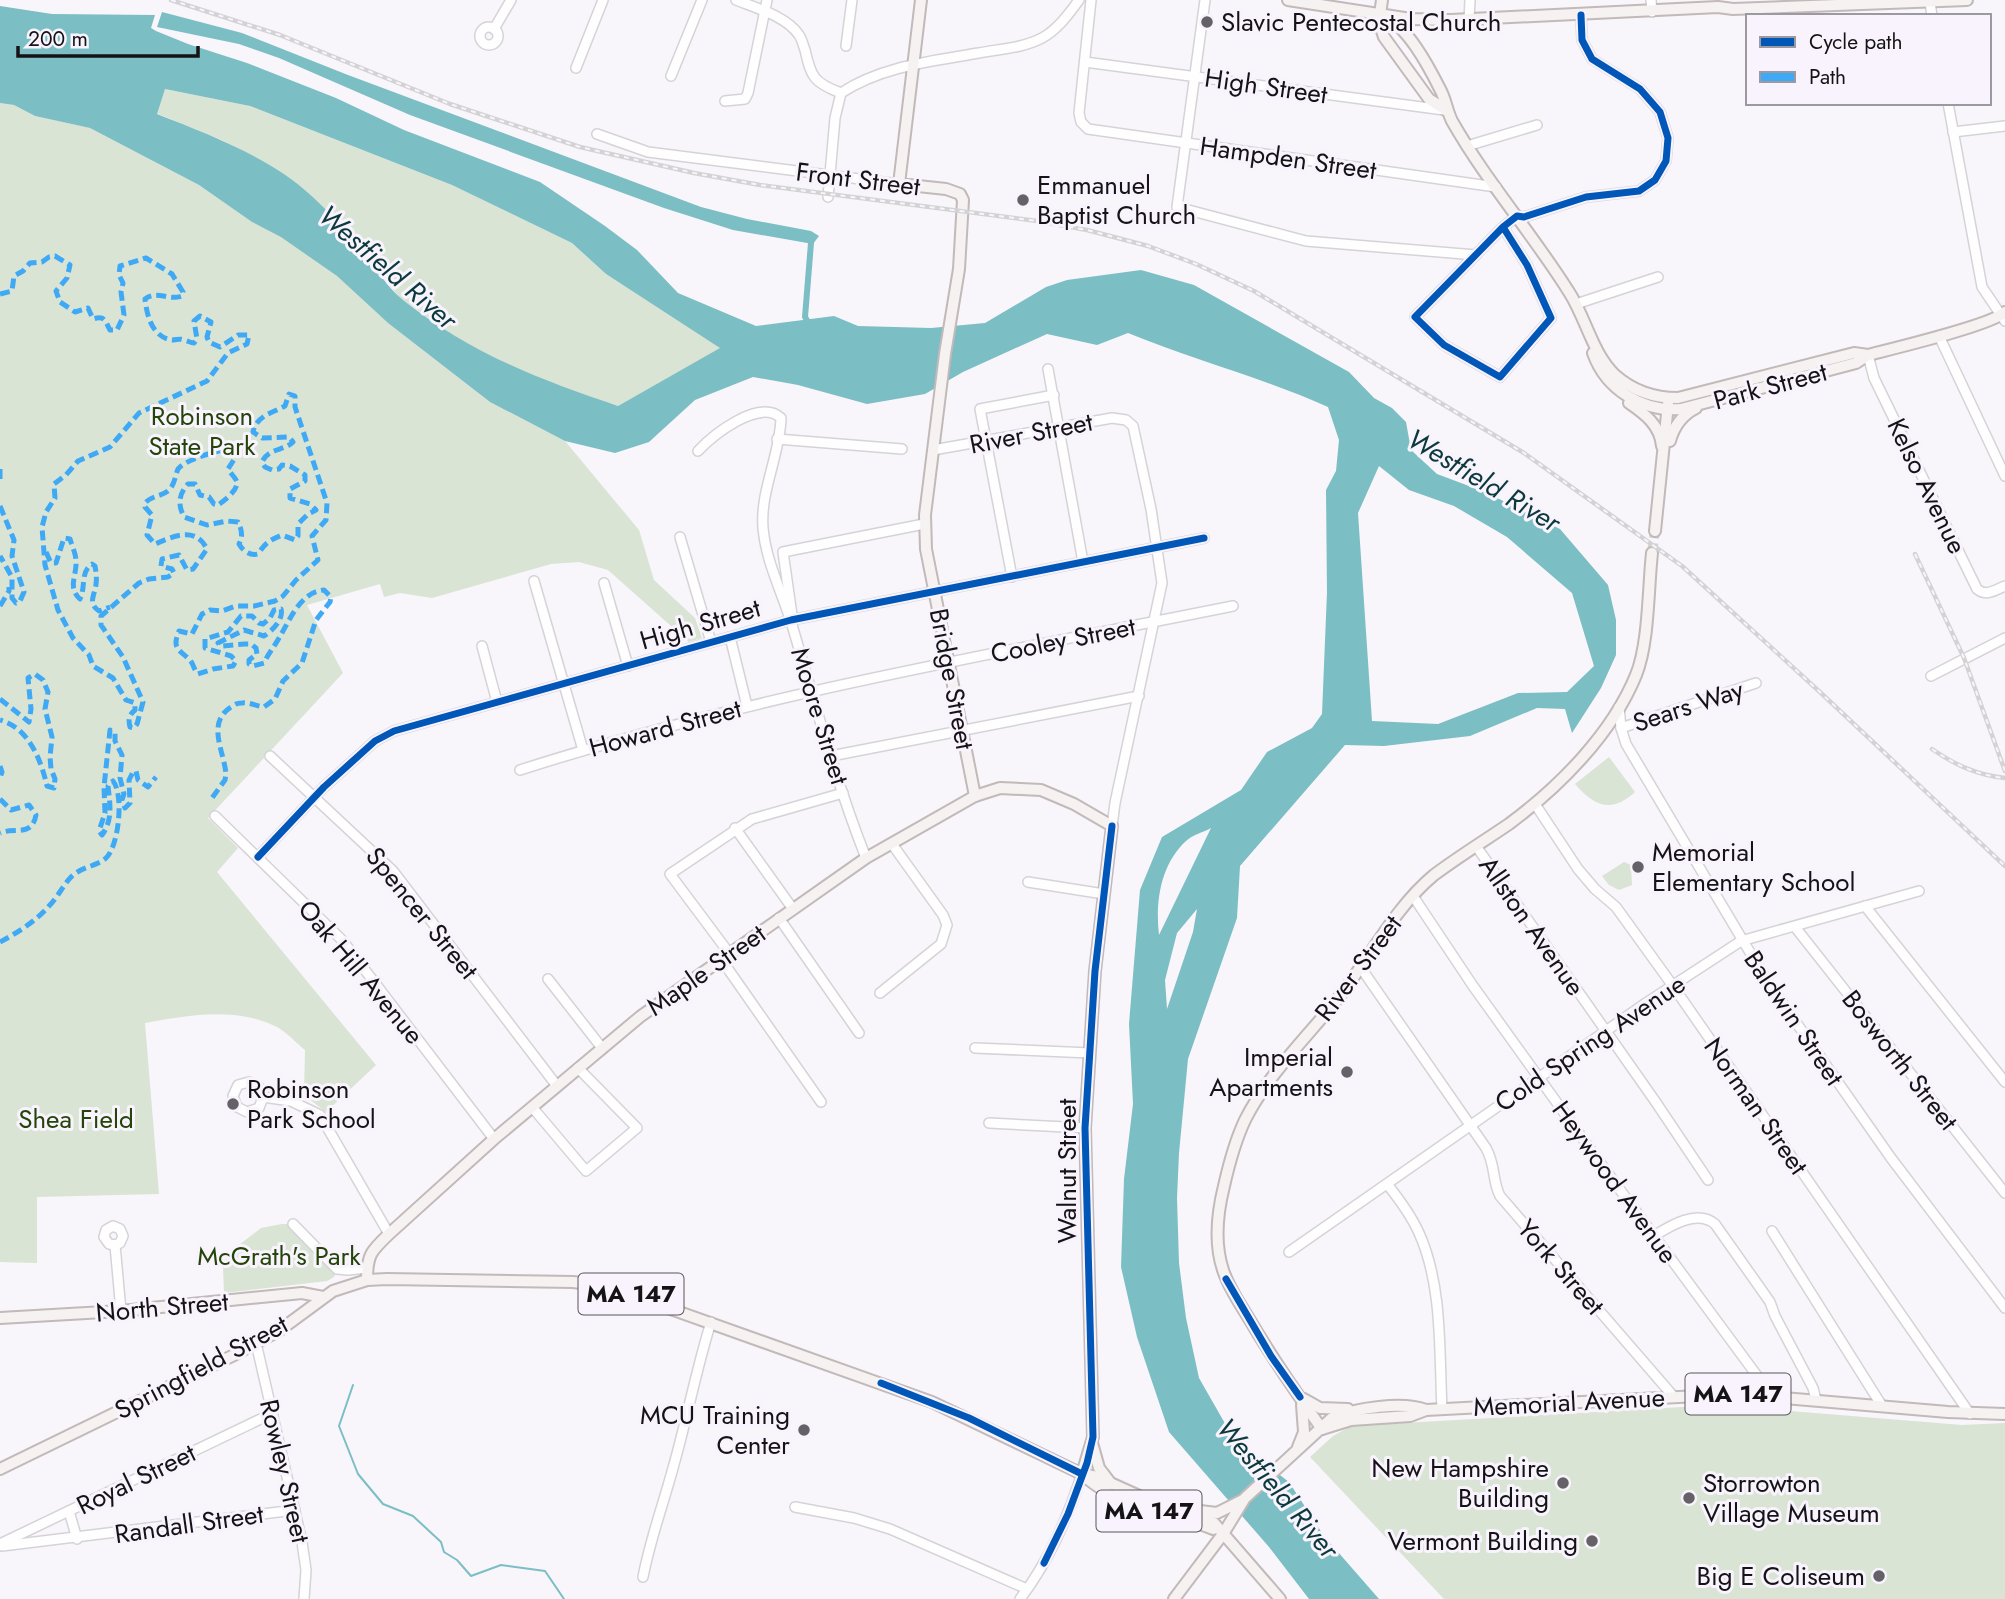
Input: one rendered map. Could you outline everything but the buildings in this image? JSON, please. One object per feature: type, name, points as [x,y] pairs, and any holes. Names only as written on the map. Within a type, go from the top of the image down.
[{"type":"main road","points":[[899,184],[921,0]]},
{"type":"main road","points":[[1288,0],[1431,20],[1581,15],[1651,6],[1733,9],[1967,0]]},
{"type":"main road","points":[[1382,0],[1380,28],[1387,43],[1429,99],[1446,110]]},
{"type":"main road","points":[[1380,13],[1397,22],[1414,47],[1443,94],[1446,110],[1467,146],[1576,304],[1597,350],[1613,373],[1640,391],[1668,403]]},
{"type":"main road","points":[[1414,47],[1418,29],[1431,20]]},
{"type":"main road","name":"Front Street","points":[[899,184],[946,189],[962,197],[962,240],[945,354]]},
{"type":"main road","name":"Park Street","points":[[1668,403],[1709,403],[1856,363],[1868,355],[2004,316]]},
{"type":"main road","points":[[1585,323],[1603,376],[1616,392],[1657,428],[1663,464]]},
{"type":"main road","name":"Park Street","points":[[1668,403],[1854,353],[1868,355]]},
{"type":"main road","name":"Bridge Street","points":[[945,354],[924,524],[926,549],[975,796]]},
{"type":"main road","points":[[1603,376],[1632,399],[1668,403]]},
{"type":"main road","points":[[1655,531],[1668,403]]},
{"type":"main road","points":[[1663,464],[1672,434],[1683,416],[1709,403]]},
{"type":"main road","name":"River Street","points":[[1322,1429],[1271,1356],[1226,1279],[1218,1248],[1220,1205],[1235,1146],[1253,1107],[1273,1077],[1361,968],[1413,896],[1434,876],[1535,804],[1573,767],[1619,707],[1640,665],[1652,554]]},
{"type":"main road","name":"Maple Street","points":[[367,1280],[368,1257],[373,1249],[531,1107],[650,1010],[866,858],[975,796],[1000,788],[1041,790],[1074,804],[1112,827]]},
{"type":"main road","name":"Walnut Street","points":[[1082,1474],[1092,1443],[1085,1128],[1095,971],[1112,827]]},
{"type":"main road","name":"Springfield Street","points":[[0,1469],[256,1343],[280,1330],[323,1297],[367,1280],[592,1283],[711,1322],[932,1402],[1082,1474],[1157,1504],[1184,1508],[1213,1522],[1223,1534]]},
{"type":"main road","name":"North Street","points":[[0,1318],[121,1311],[302,1293],[323,1297]]},
{"type":"main road","name":"Memorial Avenue","points":[[1322,1429],[1351,1420],[1410,1416],[1426,1410],[1729,1394],[1970,1414],[2005,1414]]},
{"type":"main road","points":[[1301,1399],[1320,1408],[1368,1408]]},
{"type":"main road","points":[[1296,1452],[1304,1432],[1301,1399]]},
{"type":"main road","name":"Memorial Avenue","points":[[1231,1512],[1332,1418],[1368,1408],[1413,1406],[1426,1410]]},
{"type":"main road","points":[[1092,1443],[1101,1473],[1112,1484]]},
{"type":"main road","name":"Springfield Street","points":[[1082,1474],[1093,1484],[1147,1510],[1185,1518],[1223,1534]]},
{"type":"main road","name":"MA 147","points":[[1184,1508],[1210,1513],[1231,1512],[1223,1534]]},
{"type":"main road","points":[[1174,1599],[1223,1534],[1280,1599]]},
{"type":"street","points":[[494,29],[511,0]]},
{"type":"street","points":[[576,68],[603,0]]},
{"type":"street","points":[[671,76],[702,0]]},
{"type":"street","points":[[736,0],[789,24],[800,36],[812,76],[822,85],[841,93]]},
{"type":"street","points":[[725,101],[745,99],[748,93],[767,0]]},
{"type":"street","points":[[846,46],[852,0]]},
{"type":"street","points":[[828,198],[837,105],[841,93],[875,77],[913,64],[1032,42],[1050,32],[1079,0]]},
{"type":"street","points":[[1085,62],[1091,0]]},
{"type":"street","points":[[1205,0],[1177,207],[1306,241],[1476,255]]},
{"type":"street","points":[[1469,20],[1470,0]]},
{"type":"street","points":[[1503,227],[1527,265],[1551,318],[1500,377],[1444,345],[1415,317],[1503,227],[1517,216],[1524,217],[1586,197],[1636,192],[1654,180],[1666,161],[1668,138],[1657,107],[1636,86],[1590,57],[1582,40],[1581,15]]},
{"type":"street","name":"High Street","points":[[1085,62],[1446,110]]},
{"type":"street","name":"Hampden Street","points":[[1085,62],[1079,113],[1082,124],[1093,131],[1496,187]]},
{"type":"street","points":[[1948,105],[1982,287],[2004,316]]},
{"type":"street","points":[[1467,146],[1537,125]]},
{"type":"street","points":[[1953,132],[2005,126]]},
{"type":"street","name":"Front Street","points":[[597,134],[648,152],[899,184]]},
{"type":"street","points":[[1576,304],[1658,277]]},
{"type":"street","points":[[1938,336],[2005,476]]},
{"type":"street","name":"Kelso Avenue","points":[[1868,355],[1874,378],[1977,589],[1981,593],[1988,593],[2005,586]]},
{"type":"street","points":[[1048,369],[1083,562]]},
{"type":"street","points":[[1012,577],[980,408],[1054,396]]},
{"type":"street","name":"Moore Street","points":[[698,451],[715,434],[743,419],[761,413],[774,413],[781,420],[764,503],[764,530],[779,592],[866,858]]},
{"type":"street","name":"River Street","points":[[933,450],[1112,418],[1128,421]]},
{"type":"street","name":"Walnut Street","points":[[1112,827],[1163,583],[1136,433],[1128,421]]},
{"type":"street","points":[[777,439],[902,449]]},
{"type":"street","points":[[790,620],[792,614],[783,552],[924,524]]},
{"type":"street","points":[[680,537],[711,642]]},
{"type":"street","name":"High Street","points":[[258,857],[315,797],[385,734],[790,620],[1204,538]]},
{"type":"street","points":[[534,581],[583,750]]},
{"type":"street","points":[[604,583],[628,666]]},
{"type":"street","name":"Cooley Street","points":[[811,691],[1233,606]]},
{"type":"street","points":[[730,637],[747,706]]},
{"type":"street","points":[[1931,676],[2005,638]]},
{"type":"street","points":[[482,646],[497,702]]},
{"type":"street","name":"Sears Way","points":[[1620,728],[1756,683]]},
{"type":"street","name":"Howard Street","points":[[520,770],[583,750],[811,691]]},
{"type":"street","points":[[831,756],[1139,696]]},
{"type":"street","name":"Baldwin Street","points":[[1619,707],[1620,728],[1626,744],[1766,981],[1891,1158],[2005,1308]]},
{"type":"street","name":"Spencer Street","points":[[270,756],[393,871],[557,1086]]},
{"type":"street","points":[[821,1102],[670,874],[735,828],[762,815],[843,793]]},
{"type":"street","name":"Norman Street","points":[[1535,804],[1578,869],[1619,911],[1673,985],[1970,1414]]},
{"type":"street","name":"Oak Hill Avenue","points":[[215,816],[342,940],[494,1139]]},
{"type":"street","points":[[735,828],[793,909]]},
{"type":"street","points":[[880,993],[941,944],[947,925],[943,915],[892,844]]},
{"type":"street","name":"Allston Avenue","points":[[1476,846],[1708,1180]]},
{"type":"street","points":[[1028,882],[1104,894]]},
{"type":"street","name":"Cold Spring Avenue","points":[[1289,1252],[1606,1031],[1741,941],[1919,891]]},
{"type":"street","name":"Heywood Avenue","points":[[1413,896],[1539,1078],[1772,1396]]},
{"type":"street","points":[[1865,906],[2005,1082]]},
{"type":"street","points":[[779,918],[859,1033]]},
{"type":"street","name":"Bosworth Street","points":[[1795,927],[2005,1193]]},
{"type":"street","name":"York Street","points":[[1361,968],[1471,1125],[1493,1161],[1496,1189],[1500,1196],[1674,1397]]},
{"type":"street","points":[[548,979],[602,1048]]},
{"type":"street","points":[[975,1048],[1090,1053]]},
{"type":"street","points":[[531,1107],[586,1171],[636,1128],[578,1068]]},
{"type":"street","points":[[263,1097],[291,1101],[320,1115],[388,1234]]},
{"type":"street","points":[[989,1123],[1085,1128]]},
{"type":"street","points":[[1387,1184],[1414,1222],[1430,1265],[1435,1294],[1442,1409]]},
{"type":"street","points":[[1654,1236],[1686,1220],[1709,1219],[1715,1224],[1770,1303],[1813,1388],[1816,1400]]},
{"type":"street","points":[[293,1224],[338,1269],[367,1268]]},
{"type":"street","points":[[1772,1231],[1882,1406]]},
{"type":"street","points":[[115,1245],[121,1311]]},
{"type":"street","points":[[643,1577],[653,1529],[673,1469],[696,1369],[711,1322]]},
{"type":"street","name":"Rowley Street","points":[[256,1343],[295,1510],[306,1570],[304,1599]]},
{"type":"street","name":"Royal Street","points":[[0,1546],[273,1413]]},
{"type":"street","points":[[1020,1599],[1057,1541],[1082,1474]]},
{"type":"street","points":[[795,1507],[854,1518],[890,1529],[1027,1590]]},
{"type":"street","name":"Randall Street","points":[[0,1546],[77,1539],[295,1510]]},
{"type":"street","points":[[69,1511],[77,1539]]},
{"type":"green space","points":[[165,89],[250,106],[452,185],[572,243],[606,274],[721,348],[618,406],[552,384],[498,361],[446,331],[400,298],[345,230],[292,180],[222,140],[156,113]]},
{"type":"green space","name":"Robinson State Park","points":[[0,103],[14,105],[35,116],[90,128],[199,185],[252,222],[281,236],[337,276],[388,323],[490,402],[565,441],[639,530],[654,580],[695,618],[702,638],[689,642],[608,570],[579,562],[551,564],[432,598],[400,593],[384,597],[380,584],[307,605],[343,673],[208,818],[238,848],[217,872],[376,1065],[326,1112],[304,1095],[305,1050],[275,1026],[244,1016],[211,1014],[145,1023],[159,1194],[37,1197],[37,1263],[0,1262]]},
{"type":"green space","points":[[1609,757],[1635,792],[1610,805],[1589,798],[1575,784]]},
{"type":"green space","points":[[1624,862],[1631,865],[1632,885],[1619,890],[1609,885],[1602,876]]},
{"type":"green space","name":"McGrath's Park","points":[[293,1224],[337,1272],[334,1277],[327,1281],[224,1293],[223,1265],[230,1252],[261,1228]]},
{"type":"green space","points":[[1717,1405],[1962,1425],[2005,1423],[2005,1599],[1444,1599],[1310,1457],[1333,1436],[1351,1426]]},
{"type":"water","name":"Westfield River","points":[[0,6],[52,14],[155,15],[151,28],[156,31],[247,63],[336,98],[404,130],[540,182],[637,250],[678,293],[756,326],[834,316],[858,326],[931,328],[985,323],[1046,287],[1067,280],[1141,270],[1194,285],[1349,372],[1374,398],[1392,408],[1406,422],[1411,450],[1437,474],[1485,492],[1560,529],[1608,585],[1616,620],[1616,655],[1601,688],[1572,733],[1565,709],[1537,708],[1470,736],[1384,746],[1345,745],[1240,866],[1237,918],[1188,1059],[1177,1198],[1179,1263],[1186,1318],[1199,1378],[1235,1441],[1289,1482],[1324,1536],[1379,1599],[1309,1599],[1269,1547],[1169,1432],[1137,1337],[1121,1267],[1124,1179],[1133,1104],[1129,1024],[1140,890],[1162,837],[1241,790],[1267,752],[1312,728],[1322,714],[1327,592],[1326,490],[1336,471],[1339,440],[1328,407],[1128,333],[1097,345],[1047,334],[963,372],[925,394],[867,404],[798,385],[753,377],[695,400],[649,442],[615,453],[565,441],[490,402],[388,323],[337,276],[199,185],[90,128],[35,116],[14,105],[0,103]],"holes":[[[165,89],[250,106],[452,185],[572,243],[606,274],[720,348],[618,406],[533,375],[479,350],[403,300],[352,238],[291,179],[243,150],[157,114]],[[1379,466],[1409,490],[1454,506],[1507,537],[1572,593],[1594,666],[1567,692],[1518,693],[1438,724],[1372,721],[1358,513]],[[1211,828],[1159,935],[1159,896],[1165,872],[1177,850],[1195,835]],[[1197,909],[1193,932],[1167,1009],[1165,980],[1177,933]]]},
{"type":"water","points":[[162,12],[242,33],[701,207],[811,231],[819,236],[813,244],[733,230],[664,208],[410,115],[279,58],[239,44],[157,27]]},
{"type":"waterway","points":[[808,237],[811,243],[805,317],[810,325]]},
{"type":"waterway","points":[[353,1385],[339,1426],[358,1474],[383,1504],[413,1516],[441,1542],[444,1552],[457,1560],[471,1576],[501,1565],[545,1571],[564,1599]]},
{"type":"tunnel","points":[[1652,553],[1655,531]]},
{"type":"railway","points":[[171,0],[280,35],[450,104],[580,147],[760,185],[1087,230],[1148,246],[1196,264],[1254,291],[1524,453],[1682,566],[2005,866]]},
{"type":"railway","points":[[1915,554],[1964,658],[2005,771]]},
{"type":"railway","points":[[1932,749],[1967,768],[2005,778]]},
{"type":"marked path","points":[[0,294],[12,291],[14,276],[30,263],[42,262],[55,256],[70,265],[67,278],[56,291],[60,302],[75,312],[88,308],[93,319],[102,318],[110,330],[117,330],[124,315],[120,266],[146,258],[172,274],[183,292],[182,296],[177,297],[154,295],[145,299],[149,319],[160,335],[172,340],[181,339],[194,343],[197,339],[194,321],[200,316],[211,322],[207,337],[209,342],[220,347],[238,335],[249,335],[247,344],[228,353],[207,381],[139,413],[110,447],[78,461],[54,484],[55,498],[46,512],[42,527],[45,565],[58,610],[73,638],[89,655],[93,666],[113,678],[126,700],[135,703],[130,727],[134,728],[137,724],[143,702],[123,657],[101,625],[101,616],[139,583],[168,577],[174,573],[172,569],[161,566],[162,559],[179,555],[187,570],[193,569],[207,549],[196,537],[190,535],[176,536],[155,544],[147,535],[152,515],[145,503],[169,490],[178,469],[187,462],[230,449],[234,451],[235,458],[228,469],[237,481],[235,489],[218,505],[209,497],[200,495],[195,484],[188,484],[180,500],[184,517],[207,525],[238,522],[242,533],[239,544],[252,554],[258,554],[268,542],[282,535],[295,540],[298,536],[298,524],[316,510],[310,504],[290,498],[290,489],[305,481],[305,475],[290,466],[282,465],[279,469],[272,470],[262,462],[268,454],[293,442],[289,437],[262,438],[253,432],[257,422],[285,406],[289,394],[295,396],[295,407],[327,503],[326,520],[312,536],[318,560],[275,601],[254,606],[236,606],[222,611],[210,610],[202,614],[192,634],[179,631],[177,647],[198,674],[233,666],[236,661],[231,656],[205,648],[205,639],[228,632],[241,616],[252,616],[263,624],[274,610],[281,609],[279,621],[264,636],[244,630],[218,643],[222,646],[251,644],[256,648],[257,654],[249,660],[249,664],[253,666],[264,663],[302,601],[324,590],[331,597],[330,602],[316,620],[302,663],[283,681],[275,699],[264,707],[237,703],[219,721],[218,738],[226,774],[225,780],[212,798]]},
{"type":"marked path","points":[[0,469],[0,481]]},
{"type":"marked path","points":[[0,506],[14,540],[12,556],[24,592],[16,603],[12,598],[12,577],[0,556]]},
{"type":"marked path","points":[[46,552],[51,563],[56,563],[64,538],[70,539],[76,558],[73,586],[76,595],[80,599],[86,571],[92,564],[95,566],[96,577],[93,605],[99,611],[110,607]]},
{"type":"marked path","points":[[0,606],[9,587]]},
{"type":"marked path","points":[[0,699],[29,722],[31,709],[28,678],[35,674],[43,680],[48,692],[45,709],[52,737],[50,757],[55,779],[54,788],[47,786],[37,756],[26,738],[19,730],[0,720]]},
{"type":"marked path","points":[[0,942],[38,917],[72,876],[103,861],[110,852],[117,832],[119,808],[113,781],[108,786],[108,824],[102,835],[99,831],[105,813],[104,787],[110,730],[115,733],[115,741],[122,755],[120,778],[125,808],[130,803],[129,780],[133,772],[136,771],[138,780],[148,787],[156,777]]},
{"type":"marked path","points":[[0,766],[0,778]]},
{"type":"marked path","points":[[0,799],[11,810],[29,805],[36,815],[34,822],[27,829],[0,833]]},
{"type":"cycle path","points":[[1503,227],[1527,265],[1551,318],[1500,377],[1444,345],[1415,317],[1503,227],[1517,216],[1524,217],[1586,197],[1639,191],[1655,180],[1666,161],[1668,138],[1660,112],[1640,89],[1592,59],[1582,40],[1581,15]]},
{"type":"cycle path","points":[[258,857],[324,787],[375,741],[394,731],[791,620],[1204,538]]},
{"type":"cycle path","points":[[1044,1563],[1068,1514],[1087,1463],[1093,1437],[1085,1128],[1095,971],[1112,826]]},
{"type":"cycle path","points":[[1226,1279],[1271,1356],[1300,1397]]},
{"type":"cycle path","points":[[881,1383],[969,1418],[1082,1474]]},
{"type":"place","name":"Slavic Pentecostal Church","points":[[1207,22]]},
{"type":"place","name":"Emmanuel Baptist Church","points":[[1023,200]]},
{"type":"place","name":"Memorial Elementary School","points":[[1638,867]]},
{"type":"place","name":"Imperial Apartments","points":[[1347,1072]]},
{"type":"place","name":"Robinson Park School","points":[[233,1104]]},
{"type":"place","name":"MCU Training Center","points":[[804,1430]]},
{"type":"place","name":"New Hampshire Building","points":[[1563,1483]]},
{"type":"place","name":"Storrowton Village Museum","points":[[1689,1498]]},
{"type":"place","name":"Vermont Building","points":[[1592,1541]]},
{"type":"place","name":"Big E Coliseum","points":[[1879,1576]]},
{"type":"park label","name":"Shea Field","points":[[76,1119]]}]
